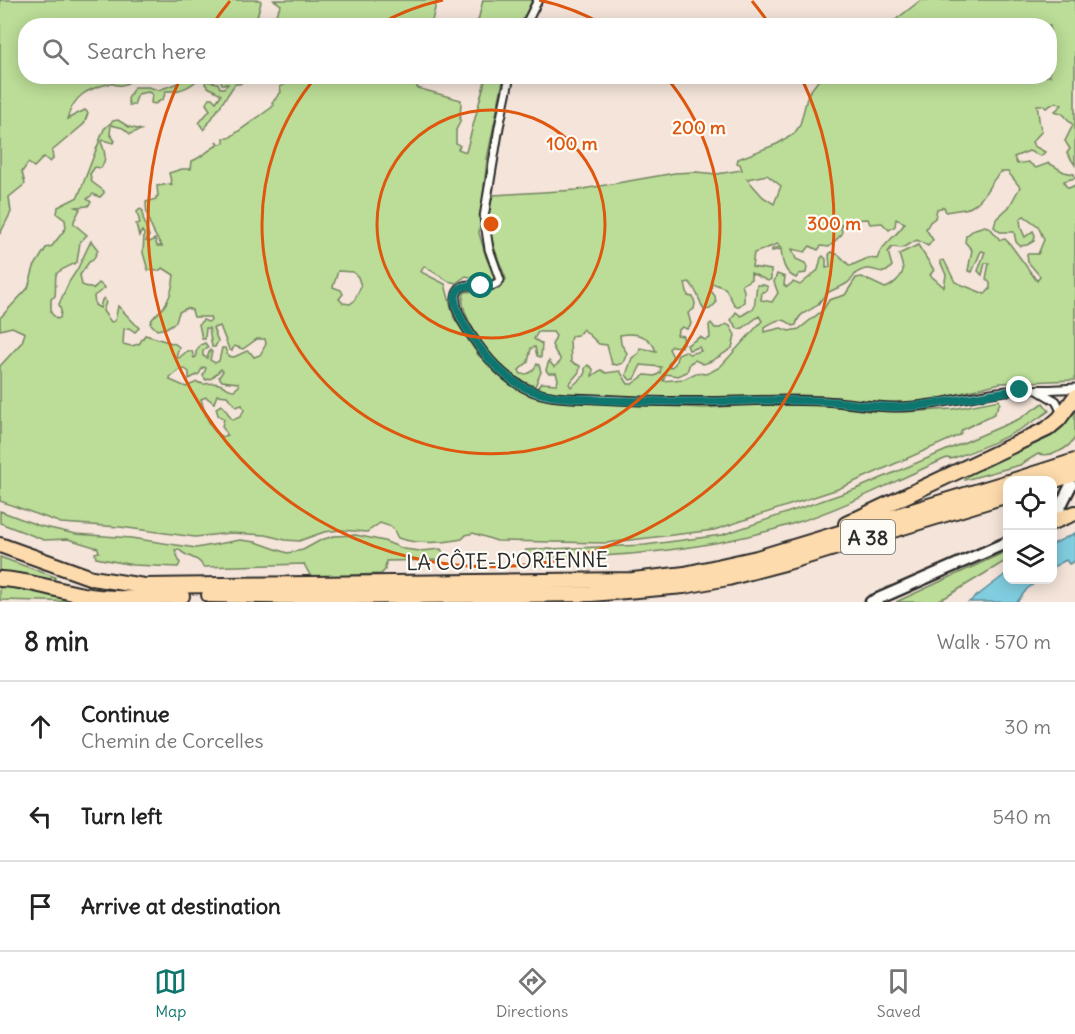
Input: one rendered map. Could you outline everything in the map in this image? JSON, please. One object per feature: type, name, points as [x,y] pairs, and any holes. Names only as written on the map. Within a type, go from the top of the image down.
[{"type":"highway","points":[[790,549],[1047,429],[1063,414],[1075,397]]},
{"type":"highway","points":[[1049,476],[1067,474]]},
{"type":"highway","name":"LA CÔTE-D'ORIENNE","points":[[0,545],[92,578],[126,585],[174,587],[633,580],[712,569],[790,549],[1003,484]]},
{"type":"highway","name":"LA CÔTE-D'ORIENNE","points":[[0,553],[66,578],[131,593],[327,597],[591,594],[684,586],[768,568],[1003,497]]},
{"type":"highway","points":[[1057,520],[1075,513]]},
{"type":"highway","points":[[0,579],[35,582],[93,596],[123,598],[196,595]]},
{"type":"highway","points":[[475,596],[560,602]]},
{"type":"main road","points":[[1057,508],[1067,474]]},
{"type":"main road","points":[[871,602],[1003,544]]},
{"type":"street","points":[[529,18],[538,0]]},
{"type":"street","points":[[508,84],[484,217],[489,249],[500,280],[492,286],[466,285],[458,290],[456,305],[461,319],[488,359],[511,380],[530,391],[549,396],[622,401],[801,400],[897,407],[932,405],[999,392],[1075,388]]},
{"type":"street","points":[[1036,390],[1056,401],[1063,414]]},
{"type":"green space","points":[[0,0],[260,0],[257,18],[18,18],[18,84],[108,84],[88,91],[73,104],[67,119],[85,110],[88,113],[84,124],[52,151],[53,159],[50,162],[44,157],[34,167],[28,163],[22,172],[25,184],[9,197],[11,212],[0,234]]},
{"type":"green space","points":[[274,0],[437,0],[433,18],[274,18],[281,5]]},
{"type":"green space","points":[[483,0],[532,0],[524,18],[479,18]]},
{"type":"green space","points":[[921,0],[1075,0],[1075,165],[1067,153],[1070,149],[1065,141],[1073,125],[1063,114],[1055,111],[1062,105],[1056,102],[1046,108],[1043,105],[1037,105],[1042,131],[1032,142],[1034,146],[1045,152],[1041,156],[1029,151],[1014,157],[1017,164],[1028,162],[1036,168],[1049,163],[1064,172],[1074,174],[1075,178],[1064,181],[1069,188],[1075,185],[1075,380],[1000,383],[930,401],[892,404],[801,395],[666,398],[580,395],[549,393],[538,387],[541,383],[557,384],[556,373],[548,373],[546,370],[549,361],[554,367],[560,362],[552,345],[556,336],[553,332],[538,332],[534,339],[542,344],[541,357],[537,356],[535,347],[531,348],[528,362],[519,370],[521,374],[527,374],[533,371],[537,364],[539,365],[541,372],[535,386],[510,373],[490,353],[468,320],[463,300],[465,292],[499,289],[506,279],[494,248],[489,225],[488,214],[494,195],[577,190],[675,173],[717,174],[742,170],[740,164],[737,163],[738,159],[777,144],[794,134],[800,125],[808,94],[816,84],[1057,84],[1057,18],[898,18]],"holes":[[[1001,172],[1008,172],[1020,187],[1009,207],[996,219],[994,227],[1000,232],[1014,232],[1016,242],[1020,246],[1034,241],[1035,235],[1033,231],[1025,237],[1020,219],[1024,216],[1038,226],[1044,240],[1038,254],[1027,254],[1028,262],[1040,276],[1037,281],[1010,244],[1005,239],[1000,240],[990,228],[985,226],[975,229],[966,236],[965,242],[972,250],[968,271],[972,272],[981,251],[985,252],[978,271],[982,275],[985,263],[989,263],[986,279],[990,283],[990,289],[985,294],[955,282],[944,260],[940,261],[946,275],[944,287],[930,275],[934,270],[918,245],[899,254],[903,270],[899,278],[891,285],[885,288],[862,277],[856,278],[845,295],[829,300],[823,310],[799,329],[789,331],[781,328],[764,332],[764,327],[778,320],[796,325],[801,315],[816,306],[827,293],[847,283],[859,271],[864,269],[887,271],[892,266],[888,252],[892,247],[902,248],[917,240],[928,246],[933,240],[926,229],[935,218],[937,209],[944,207],[946,212],[971,207],[980,200]],[[767,175],[781,186],[774,204],[763,197],[747,179]],[[868,219],[870,224],[882,223],[889,230],[895,226],[896,219],[905,223],[882,249],[877,259],[868,258],[850,266],[839,255],[831,252],[830,267],[826,268],[826,259],[823,256],[818,270],[800,285],[793,282],[787,287],[784,285],[785,277],[777,274],[774,282],[778,293],[772,302],[761,300],[762,292],[767,291],[768,287],[757,285],[754,308],[741,316],[736,312],[731,320],[738,329],[759,316],[762,321],[720,367],[707,374],[696,373],[684,379],[663,381],[666,374],[678,376],[687,372],[690,363],[695,360],[703,364],[718,358],[732,348],[735,335],[730,326],[726,324],[715,328],[711,323],[709,325],[710,338],[705,340],[700,337],[687,345],[689,350],[699,347],[701,351],[689,354],[685,351],[678,354],[675,364],[670,368],[668,365],[673,357],[669,349],[672,346],[681,347],[684,343],[683,336],[677,335],[678,331],[682,327],[687,329],[691,324],[688,313],[694,309],[693,297],[688,296],[685,283],[689,282],[694,288],[704,310],[710,309],[716,303],[711,291],[712,283],[725,288],[735,306],[739,306],[744,302],[742,285],[751,279],[751,273],[768,281],[771,279],[771,270],[752,267],[754,253],[778,244],[780,247],[772,251],[781,249],[786,270],[796,278],[799,274],[806,273],[807,267],[805,263],[796,259],[792,249],[805,252],[810,246],[818,250],[821,246],[829,247],[842,234],[841,225],[850,220]],[[583,329],[599,344],[607,345],[612,364],[617,365],[623,363],[627,353],[621,344],[620,335],[631,334],[646,338],[656,351],[640,348],[639,353],[632,358],[626,375],[630,380],[634,379],[641,365],[661,367],[660,373],[655,376],[645,375],[632,384],[628,384],[620,371],[606,373],[601,370],[592,376],[593,369],[588,365],[585,368],[585,375],[571,387],[569,384],[579,372],[580,366],[571,362],[571,336],[578,335]]]},
{"type":"green space","points":[[175,84],[193,84],[176,91],[166,91],[163,99],[155,104],[151,103],[152,94],[148,92],[138,94],[134,105],[129,105],[128,99],[134,87],[159,90]]},
{"type":"green space","points":[[205,84],[218,84],[220,88],[228,84],[235,84],[204,130],[199,123],[210,110],[206,104],[209,98],[216,102],[221,95]]},
{"type":"green space","points":[[285,84],[418,84],[417,88],[461,100],[456,143],[460,146],[458,149],[466,152],[484,84],[502,84],[487,159],[479,233],[494,276],[493,280],[490,282],[466,276],[456,283],[448,281],[424,266],[421,272],[445,284],[454,318],[478,355],[510,383],[529,393],[551,401],[705,408],[745,405],[821,405],[870,411],[905,412],[953,409],[999,400],[1000,403],[994,414],[962,430],[960,435],[838,489],[714,530],[606,543],[497,541],[473,533],[462,539],[422,542],[398,538],[392,527],[380,523],[367,532],[340,530],[324,532],[299,541],[266,535],[230,533],[195,537],[120,527],[61,523],[0,501],[0,366],[22,342],[25,333],[12,327],[0,330],[0,318],[28,288],[34,267],[46,248],[52,246],[66,228],[65,220],[57,214],[58,207],[78,197],[104,129],[113,121],[118,120],[129,127],[141,130],[130,134],[123,128],[111,125],[110,134],[115,141],[113,143],[103,140],[101,142],[104,161],[101,168],[95,167],[90,174],[92,182],[104,193],[100,197],[93,194],[87,199],[91,202],[88,206],[76,207],[80,209],[74,224],[87,235],[80,242],[77,262],[59,271],[56,275],[55,296],[51,299],[51,313],[57,319],[60,318],[59,304],[91,241],[98,250],[80,275],[82,285],[93,289],[99,283],[105,288],[94,296],[95,305],[100,308],[104,298],[106,302],[103,311],[111,322],[115,321],[118,306],[139,328],[135,332],[129,328],[124,329],[123,344],[131,346],[139,344],[145,335],[175,344],[179,347],[176,357],[179,358],[187,351],[192,351],[194,358],[200,345],[205,343],[208,347],[203,351],[203,356],[207,358],[210,350],[212,352],[210,360],[215,363],[219,361],[222,348],[225,348],[228,356],[234,357],[247,351],[254,357],[260,355],[266,344],[265,339],[257,339],[243,349],[234,346],[232,351],[229,349],[220,326],[213,328],[218,341],[215,347],[212,347],[209,328],[206,328],[205,339],[202,339],[199,324],[203,320],[208,322],[211,320],[210,317],[194,317],[192,310],[187,308],[179,312],[176,322],[166,328],[157,330],[150,323],[168,301],[174,275],[163,268],[158,271],[148,270],[143,253],[144,234],[142,231],[139,236],[136,224],[140,223],[137,212],[140,209],[143,211],[149,236],[146,241],[150,242],[155,239],[157,246],[162,246],[150,225],[146,202],[156,199],[157,186],[172,185],[169,173],[191,169],[192,161],[218,145],[216,141],[220,144],[224,143],[224,138],[229,138],[271,108],[274,105],[272,103],[281,92],[280,87]],"holes":[[[338,271],[353,272],[358,277],[361,286],[354,301],[350,304],[343,303],[339,299],[343,294],[341,290],[333,287]],[[203,367],[206,368],[203,376],[206,380],[212,378],[221,369],[223,371],[219,377],[222,381],[238,383],[239,386],[232,390],[216,383],[197,382],[186,387],[170,380],[170,377],[179,370],[185,369],[189,372],[189,379],[199,374]],[[217,395],[227,396],[236,407],[242,405],[244,410],[240,417],[233,420],[221,405],[216,408],[218,415],[224,419],[222,426],[227,435],[222,437],[211,426],[201,399],[206,397],[214,403]]]},
{"type":"green space","points":[[1043,403],[1049,411],[1002,439],[951,459],[947,458],[851,502],[761,533],[696,546],[629,554],[530,558],[524,553],[526,550],[645,545],[722,535],[856,489],[1019,419]]},
{"type":"green space","points":[[1075,411],[1075,438],[1063,449],[1049,454],[1038,454],[1020,465],[965,480],[966,476],[1052,436],[1063,427]]},
{"type":"green space","points":[[0,511],[40,526],[76,534],[131,538],[196,548],[240,540],[256,542],[287,553],[303,550],[334,536],[356,535],[384,541],[404,549],[420,551],[441,549],[444,555],[440,560],[386,561],[385,570],[381,574],[311,577],[304,564],[203,567],[201,563],[179,549],[175,550],[180,563],[178,567],[133,565],[96,558],[95,553],[99,552],[98,548],[68,539],[44,540],[0,523]]},
{"type":"green space","points":[[1003,553],[1003,562],[946,597],[933,602],[896,602]]},
{"type":"green space","points":[[0,557],[55,577],[54,583],[0,574]]},
{"type":"green space","points":[[0,587],[21,588],[84,602],[0,600]]},
{"type":"water","points":[[1075,533],[1075,561],[1069,564],[1066,560],[1057,565],[1057,542]]},
{"type":"water","points":[[1003,576],[1003,584],[1034,584],[1017,602],[969,602]]},
{"type":"route","points":[[481,286],[466,285],[458,290],[456,305],[467,329],[488,359],[511,380],[530,391],[549,396],[622,401],[801,400],[897,407],[932,405],[1020,390]]}]
